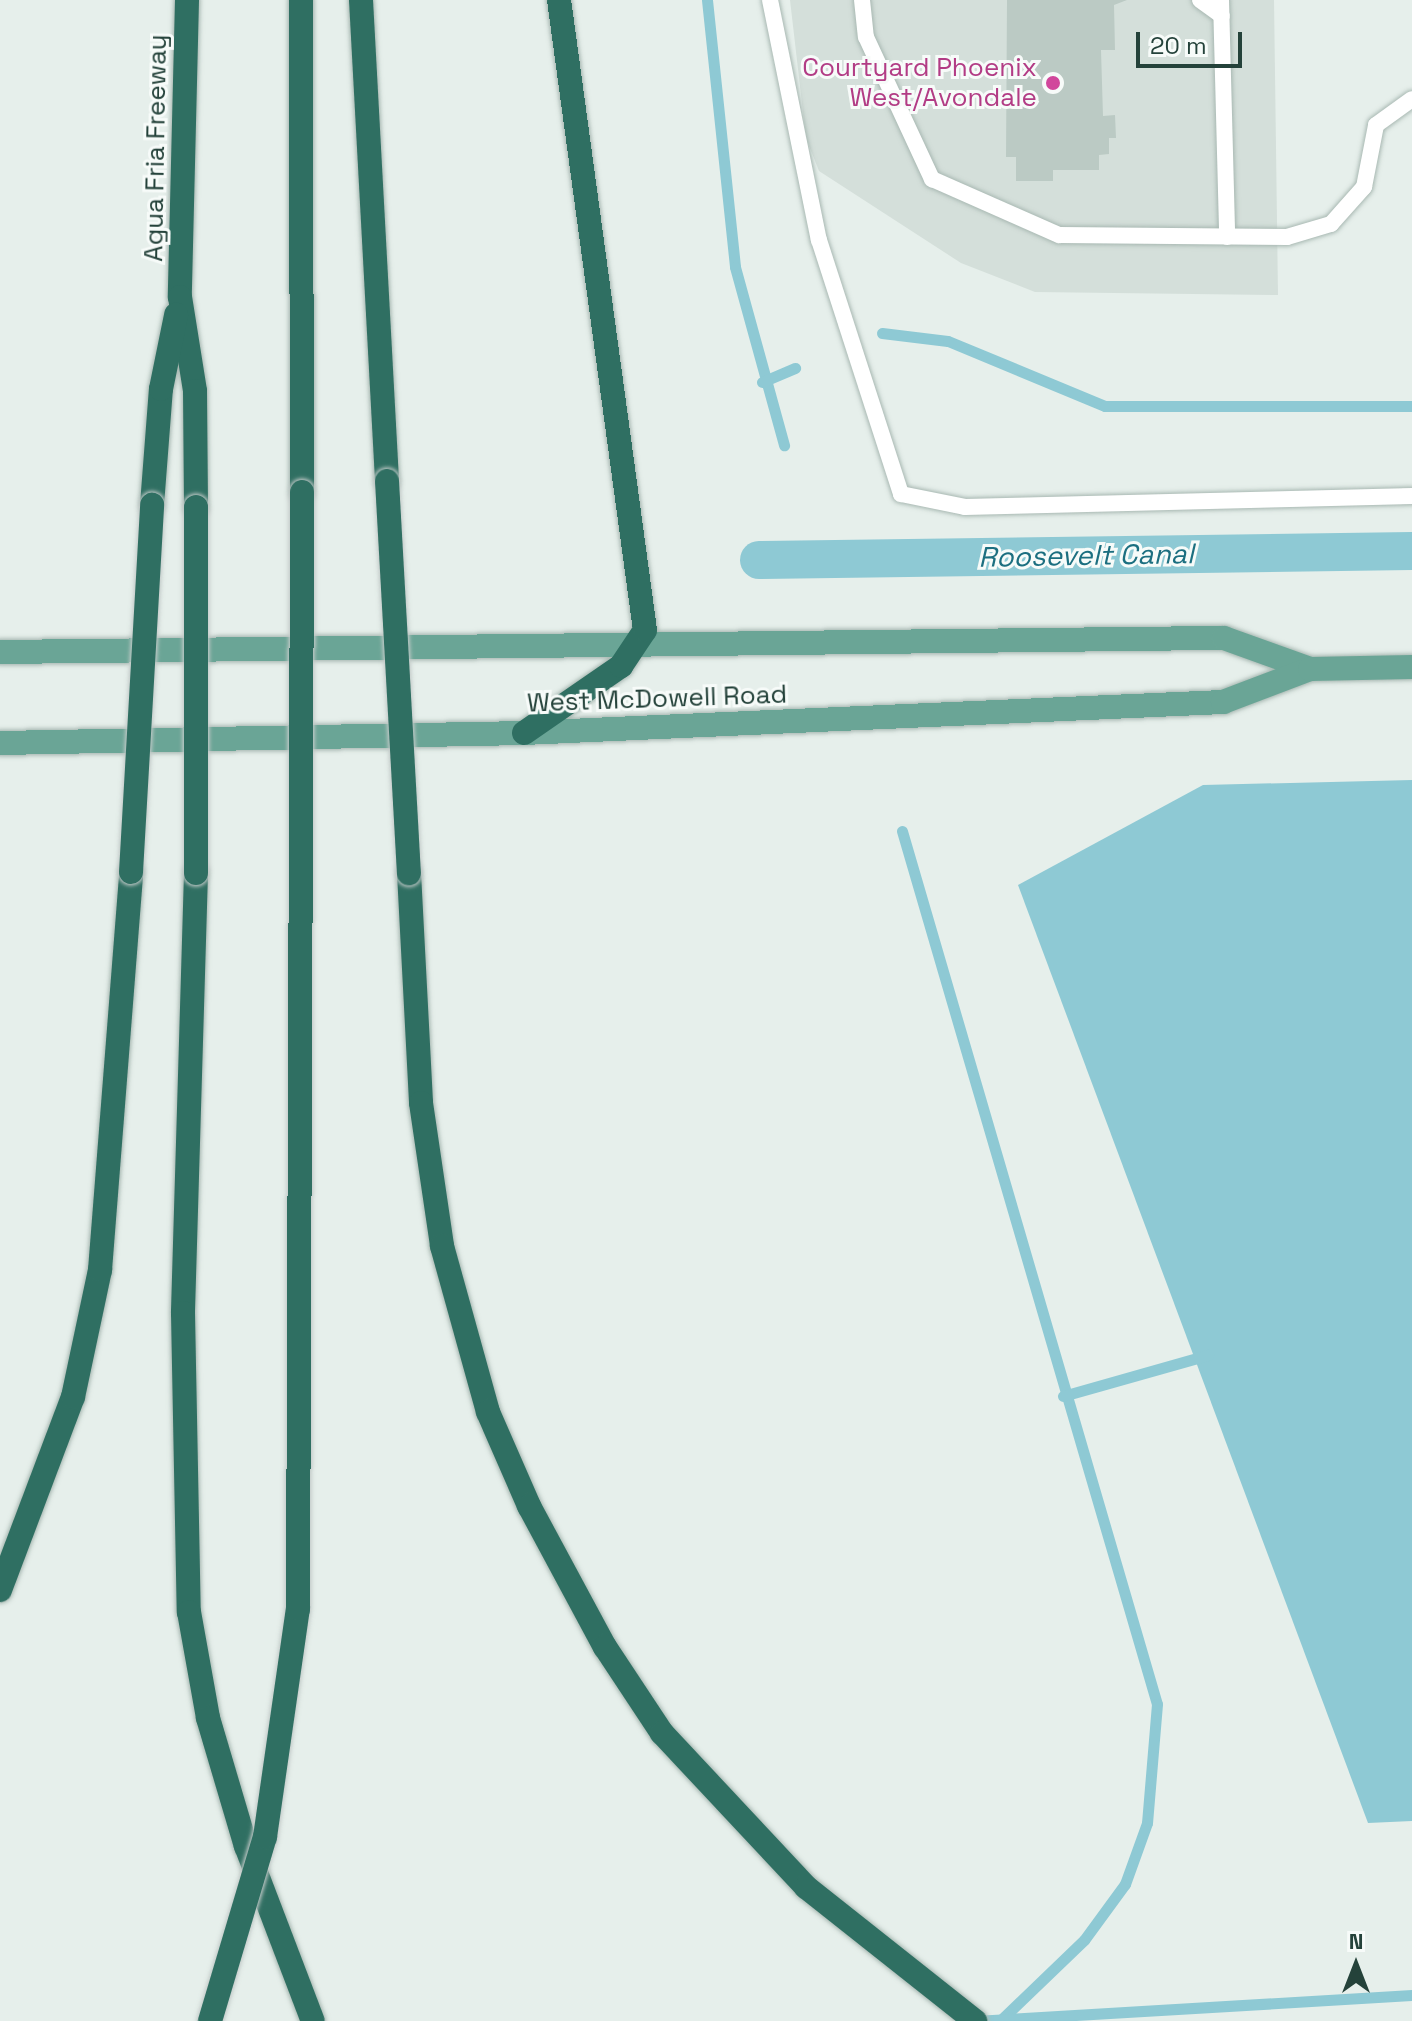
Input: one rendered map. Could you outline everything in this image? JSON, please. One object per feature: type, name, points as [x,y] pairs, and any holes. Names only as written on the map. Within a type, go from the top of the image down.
[{"type":"highway","name":"Agua Fria Freeway","points":[[180,297],[187,0]]},
{"type":"highway","points":[[210,2021],[265,1837],[290,1690],[302,1547],[301,0]]},
{"type":"highway","points":[[361,0],[421,1103],[463,1328],[529,1506],[605,1647],[662,1733],[806,1887],[975,2021]]},
{"type":"highway","points":[[524,733],[621,666],[639,641],[644,600],[559,0]]},
{"type":"highway","points":[[0,1590],[73,1397],[100,1270],[131,872],[161,389],[180,297]]},
{"type":"highway","points":[[180,297],[195,391],[196,507],[196,873],[183,1519],[189,1612],[208,1718],[268,1909],[313,2021]]},
{"type":"main road","name":"West McDowell Road","points":[[0,652],[639,641],[1224,638],[1310,669]]},
{"type":"main road","name":"West McDowell Road","points":[[0,743],[524,733],[1223,702],[1310,669],[1412,667]]},
{"type":"lane","points":[[770,0],[819,240],[901,494],[965,507],[1412,496]]},
{"type":"lane","points":[[862,0],[866,37],[932,179],[1059,235],[1287,237],[1331,224],[1364,187],[1376,125],[1412,99]]},
{"type":"lane","points":[[1200,0],[1221,8],[1227,237]]},
{"type":"shaded area","points":[[790,0],[1274,0],[1278,295],[1035,292],[961,263],[819,171],[806,138]]},
{"type":"water","points":[[1412,780],[1412,1821],[1368,1823],[1018,885],[1203,785]]},
{"type":"building","name":"Courtyard Phoenix West/Avondale","points":[[1007,0],[1127,0],[1114,5],[1115,50],[1101,50],[1103,116],[1115,115],[1116,138],[1109,138],[1109,154],[1099,155],[1099,170],[1053,170],[1053,181],[1016,181],[1016,157],[1006,157]]},
{"type":"waterway","points":[[707,0],[735,267],[784,445]]},
{"type":"waterway","points":[[882,333],[948,341],[1105,406],[1412,406]]},
{"type":"waterway","points":[[762,382],[795,368]]},
{"type":"waterway","name":"Roosevelt Canal","points":[[759,560],[1412,551]]},
{"type":"waterway","points":[[902,831],[1157,1704],[1147,1823],[1125,1884],[1084,1940],[1002,2019]]},
{"type":"waterway","points":[[1063,1396],[1208,1355]]},
{"type":"waterway","points":[[975,2021],[1412,1995]]},
{"type":"place","name":"Courtyard Phoenix West/Avondale","points":[[1053,83]]}]
